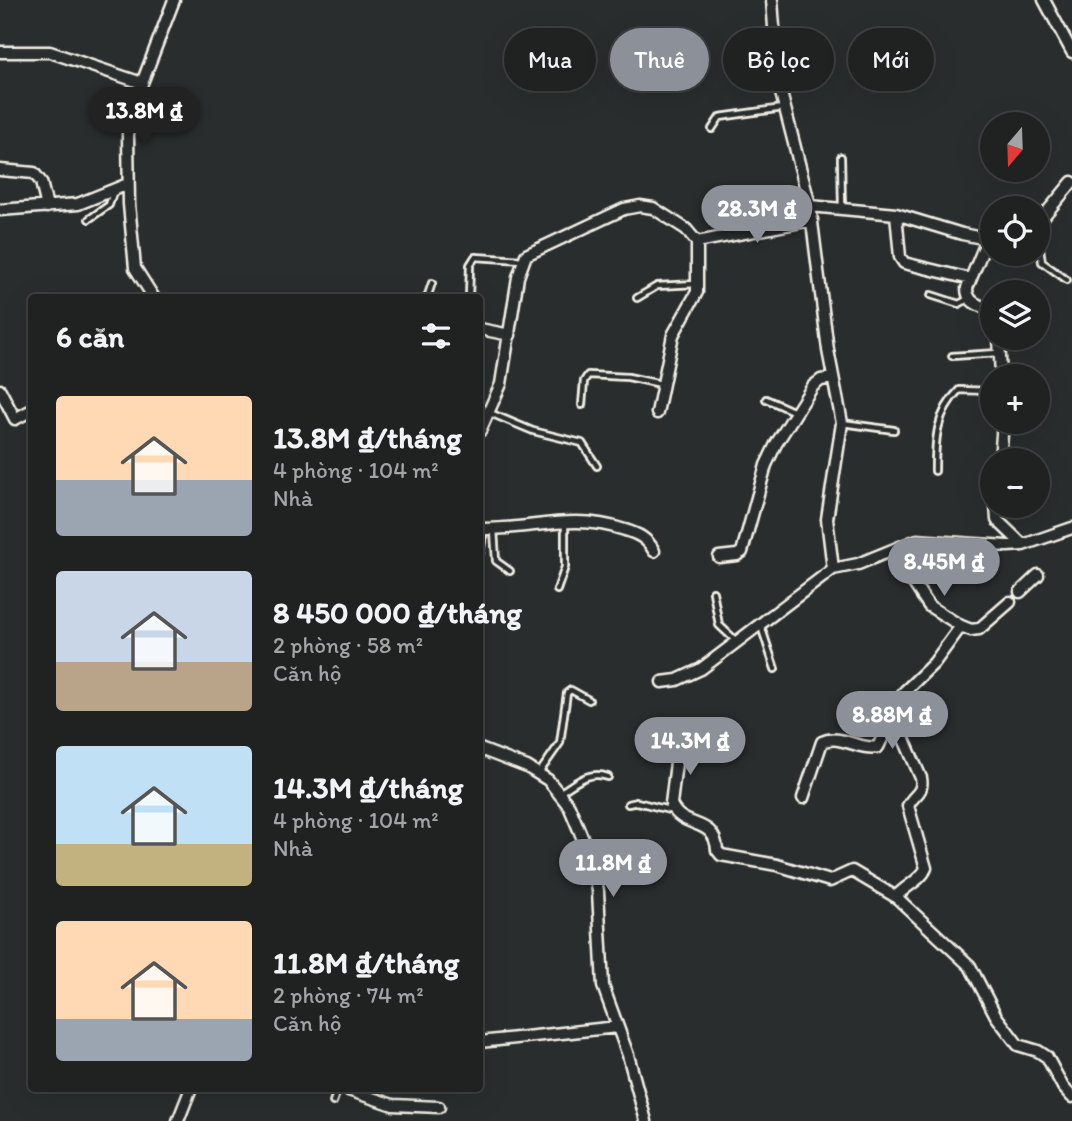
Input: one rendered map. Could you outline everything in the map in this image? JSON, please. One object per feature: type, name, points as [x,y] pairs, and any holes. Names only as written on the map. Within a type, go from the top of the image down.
[{"type":"street","points":[[151,294],[135,268],[128,184],[129,125],[174,0]]},
{"type":"street","points":[[772,0],[778,82],[810,206],[833,378],[842,422],[827,519],[833,569]]},
{"type":"street","points":[[1044,0],[1072,52]]},
{"type":"street","points":[[0,52],[50,52],[142,83]]},
{"type":"street","points":[[0,170],[34,173],[41,182],[47,207]]},
{"type":"street","points":[[1050,209],[1072,183]]},
{"type":"street","points":[[0,210],[78,204],[128,184]]},
{"type":"street","points":[[483,425],[501,384],[523,260],[532,251],[624,209],[640,206],[664,214],[686,229],[697,242],[696,298],[673,335],[657,413]]},
{"type":"street","points":[[810,206],[896,214],[980,237]]},
{"type":"street","points":[[896,214],[900,257],[904,263],[970,279]]},
{"type":"street","points":[[697,242],[812,220]]},
{"type":"street","points":[[980,260],[967,288],[968,299],[980,305]]},
{"type":"street","points":[[483,330],[510,335]]},
{"type":"street","points":[[998,350],[999,364]]},
{"type":"street","points":[[719,557],[742,552],[766,465],[796,412],[817,382],[833,378]]},
{"type":"street","points":[[0,390],[15,419]]},
{"type":"street","points":[[0,422],[15,419],[28,412]]},
{"type":"street","points":[[997,518],[1023,545]]},
{"type":"street","points":[[486,529],[565,520],[608,524],[632,532],[649,542],[654,551]]},
{"type":"street","points":[[662,682],[677,680],[701,669],[833,569],[842,569],[892,551],[907,542],[927,538],[978,546],[1023,545],[1072,528]]},
{"type":"street","points":[[892,551],[929,606],[961,626],[971,630],[979,629],[1010,602]]},
{"type":"street","points":[[1020,592],[1038,575]]},
{"type":"street","points":[[803,798],[822,742],[835,739],[874,748],[881,744],[903,693],[934,663],[961,626]]},
{"type":"street","points":[[891,723],[921,778],[920,792],[908,806],[926,868],[922,876],[901,890],[896,897]]},
{"type":"street","points":[[678,746],[671,804],[679,816],[713,832],[717,850],[721,855],[777,865],[830,881],[852,871],[896,897],[970,966],[996,1016],[1018,1045],[1038,1051],[1047,1057],[1063,1087],[1072,1097]]},
{"type":"street","points":[[483,750],[548,780],[569,806],[593,863],[598,891],[603,986],[628,1055],[646,1121]]},
{"type":"street","points":[[483,1042],[617,1027]]},
{"type":"street","points":[[178,1121],[189,1092]]},
{"type":"street","points":[[352,1092],[393,1105],[439,1107]]},
{"type":"lane","points":[[712,129],[720,117],[783,108]]},
{"type":"lane","points":[[841,156],[842,208]]},
{"type":"lane","points":[[89,219],[109,205],[113,192]]},
{"type":"lane","points":[[469,294],[470,265],[475,257],[523,260]]},
{"type":"lane","points":[[1048,266],[1067,280]]},
{"type":"lane","points":[[428,294],[432,283]]},
{"type":"lane","points":[[637,298],[657,286],[697,284]]},
{"type":"lane","points":[[931,295],[959,304],[968,299]]},
{"type":"lane","points":[[952,356],[998,353]]},
{"type":"lane","points":[[582,405],[584,381],[588,375],[628,377],[661,384]]},
{"type":"lane","points":[[935,471],[935,441],[943,410],[959,390],[980,391]]},
{"type":"lane","points":[[766,399],[796,412]]},
{"type":"lane","points":[[489,413],[533,432],[582,443],[597,466]]},
{"type":"lane","points":[[842,422],[894,430]]},
{"type":"lane","points":[[557,590],[565,568],[565,520]]},
{"type":"lane","points":[[486,529],[496,561],[510,571]]},
{"type":"lane","points":[[713,592],[719,625],[736,642]]},
{"type":"lane","points":[[760,622],[775,669]]},
{"type":"lane","points":[[538,774],[560,743],[567,693],[571,690],[589,700]]},
{"type":"lane","points":[[559,794],[589,775],[597,773],[608,777]]},
{"type":"lane","points":[[628,804],[637,802],[674,811]]},
{"type":"lane","points":[[333,1102],[338,1092]]}]
